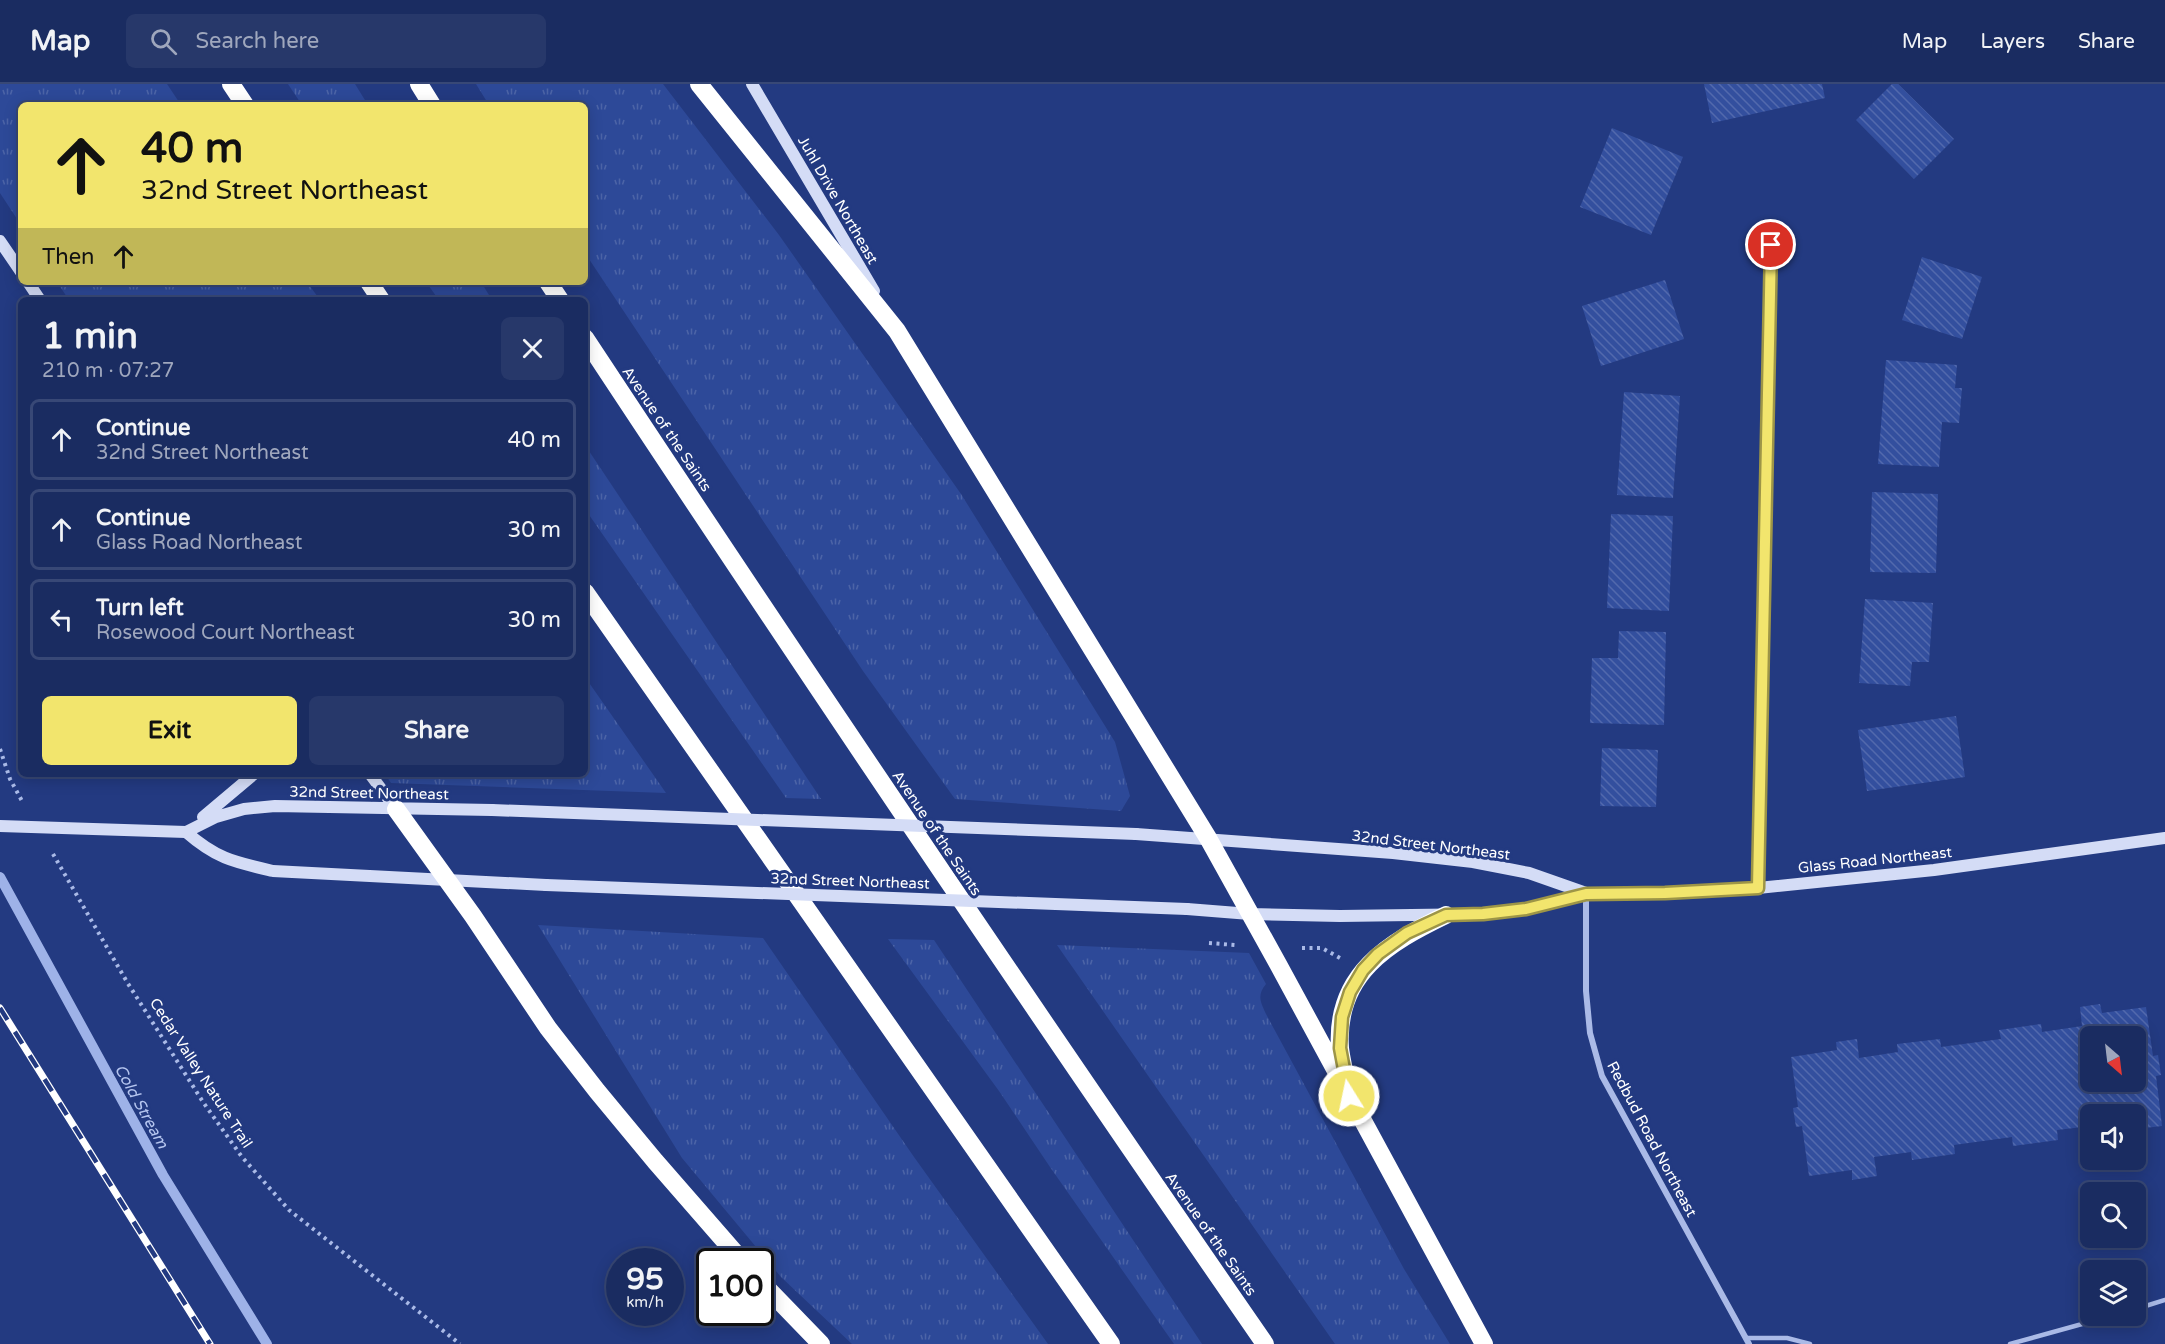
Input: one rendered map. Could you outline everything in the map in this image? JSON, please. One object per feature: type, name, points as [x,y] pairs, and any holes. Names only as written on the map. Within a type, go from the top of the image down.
[{"type":"highway","points":[[231,84],[243,102]]},
{"type":"highway","points":[[418,84],[430,102]]},
{"type":"highway","points":[[699,84],[897,331],[1208,838],[1484,1344]]},
{"type":"highway","name":"Avenue of the Saints","points":[[588,343],[820,692],[1265,1344]]},
{"type":"highway","points":[[588,596],[1111,1344]]},
{"type":"highway","points":[[396,809],[548,1028],[655,1161],[731,1248]]},
{"type":"highway","points":[[1349,1096],[1340,1048],[1342,1017],[1350,992],[1363,970],[1378,954],[1407,933],[1446,915]]},
{"type":"highway","points":[[774,1295],[821,1344]]},
{"type":"main road","name":"Juhl Drive Northeast","points":[[752,84],[897,331]]},
{"type":"main road","points":[[0,241],[18,268]]},
{"type":"main road","points":[[186,832],[250,777]]},
{"type":"main road","points":[[372,777],[396,809]]},
{"type":"main road","name":"32nd Street Northeast","points":[[0,826],[186,832],[216,817],[244,809],[275,806],[492,810],[1136,834],[1393,853],[1473,862],[1529,873],[1586,894]]},
{"type":"main road","name":"32nd Street Northeast","points":[[186,832],[206,850],[234,862],[273,871],[448,881],[1187,909],[1250,914],[1351,916],[1483,914],[1526,909],[1586,894]]},
{"type":"main road","name":"Glass Road Northeast","points":[[1586,894],[1758,888],[1934,870],[2165,838]]},
{"type":"street","points":[[1758,888],[1771,245]]},
{"type":"street","name":"Redbud Road Northeast","points":[[1586,894],[1586,991],[1590,1033],[1602,1076],[1747,1341]]},
{"type":"lane","points":[[2146,1306],[2165,1300]]},
{"type":"lane","points":[[2010,1344],[2080,1325]]},
{"type":"lane","points":[[1747,1341],[1787,1338],[1810,1344]]},
{"type":"path","points":[[0,749],[10,779],[28,810]]},
{"type":"path","name":"Cedar Valley Nature Trail","points":[[51,850],[127,982],[203,1102],[242,1157],[289,1210],[460,1344]]},
{"type":"path","points":[[1209,943],[1242,945]]},
{"type":"path","points":[[1296,948],[1322,948],[1342,959]]},
{"type":"green space","points":[[0,84],[167,84],[179,102],[18,102],[18,220],[0,193]]},
{"type":"green space","points":[[288,84],[355,84],[366,102],[300,102]]},
{"type":"green space","points":[[476,84],[663,84],[779,235],[961,494],[1115,742],[1130,796],[1121,811],[955,799],[863,671],[588,258],[588,102],[487,102]]},
{"type":"green space","points":[[59,285],[309,285],[318,297],[67,297]]},
{"type":"green space","points":[[428,285],[483,285],[490,297],[437,297]]},
{"type":"green space","points":[[588,450],[821,799],[786,798],[588,513]]},
{"type":"green space","points":[[588,681],[666,793],[391,783],[387,777],[588,777]]},
{"type":"green space","points":[[538,925],[763,938],[914,1157],[1048,1344],[852,1344],[781,1277],[774,1269],[774,1248],[757,1248],[682,1158]]},
{"type":"green space","points":[[888,939],[934,940],[1202,1344],[1174,1344],[999,1091]]},
{"type":"green space","points":[[1057,945],[1249,953],[1266,984],[1260,998],[1266,1014],[1404,1269],[1450,1344],[1335,1344]]},
{"type":"building","points":[[1704,84],[1822,84],[1825,98],[1712,123]]},
{"type":"building","points":[[1892,84],[1898,84],[1954,139],[1914,179],[1856,120]]},
{"type":"building","points":[[1612,128],[1683,157],[1651,235],[1580,207]]},
{"type":"building","points":[[1922,257],[1982,277],[1962,339],[1902,320]]},
{"type":"building","points":[[1665,280],[1684,339],[1601,366],[1582,306]]},
{"type":"building","points":[[1886,360],[1957,365],[1955,388],[1962,388],[1959,423],[1942,422],[1939,467],[1878,464]]},
{"type":"building","points":[[1624,392],[1680,396],[1673,498],[1617,495]]},
{"type":"building","points":[[1872,492],[1938,494],[1936,573],[1870,572]]},
{"type":"building","points":[[1611,514],[1673,516],[1669,611],[1607,608]]},
{"type":"building","points":[[1865,599],[1933,603],[1929,662],[1912,662],[1910,686],[1859,683]]},
{"type":"building","points":[[1619,631],[1666,632],[1664,725],[1590,723],[1592,658],[1618,658]]},
{"type":"building","points":[[1956,716],[1965,777],[1867,791],[1858,730]]},
{"type":"building","points":[[1602,748],[1658,750],[1656,807],[1600,806]]},
{"type":"building","points":[[2100,1004],[2102,1013],[2146,1007],[2153,1056],[2158,1055],[2161,1075],[2156,1076],[2162,1126],[2146,1128],[2146,1104],[2080,1104],[2080,1127],[2057,1130],[2058,1140],[2013,1146],[2012,1137],[1954,1145],[1955,1154],[1912,1160],[1911,1152],[1874,1157],[1877,1176],[1852,1180],[1852,1170],[1809,1176],[1802,1126],[1796,1127],[1793,1108],[1798,1107],[1791,1057],[1837,1050],[1836,1042],[1857,1039],[1859,1058],[1898,1052],[1897,1044],[1940,1039],[1941,1047],[2001,1039],[1999,1030],[2041,1024],[2042,1032],[2080,1026],[2080,1092],[2146,1092],[2146,1026],[2082,1026],[2080,1007]]},
{"type":"waterway","name":"Cold Stream","points":[[0,877],[163,1175],[267,1344]]},
{"type":"railway","points":[[0,1008],[210,1344]]},
{"type":"route","points":[[1349,1096],[1340,1048],[1342,1017],[1350,992],[1363,970],[1378,954],[1407,933],[1446,915],[1526,909],[1586,894],[1758,888],[1771,245]]}]
